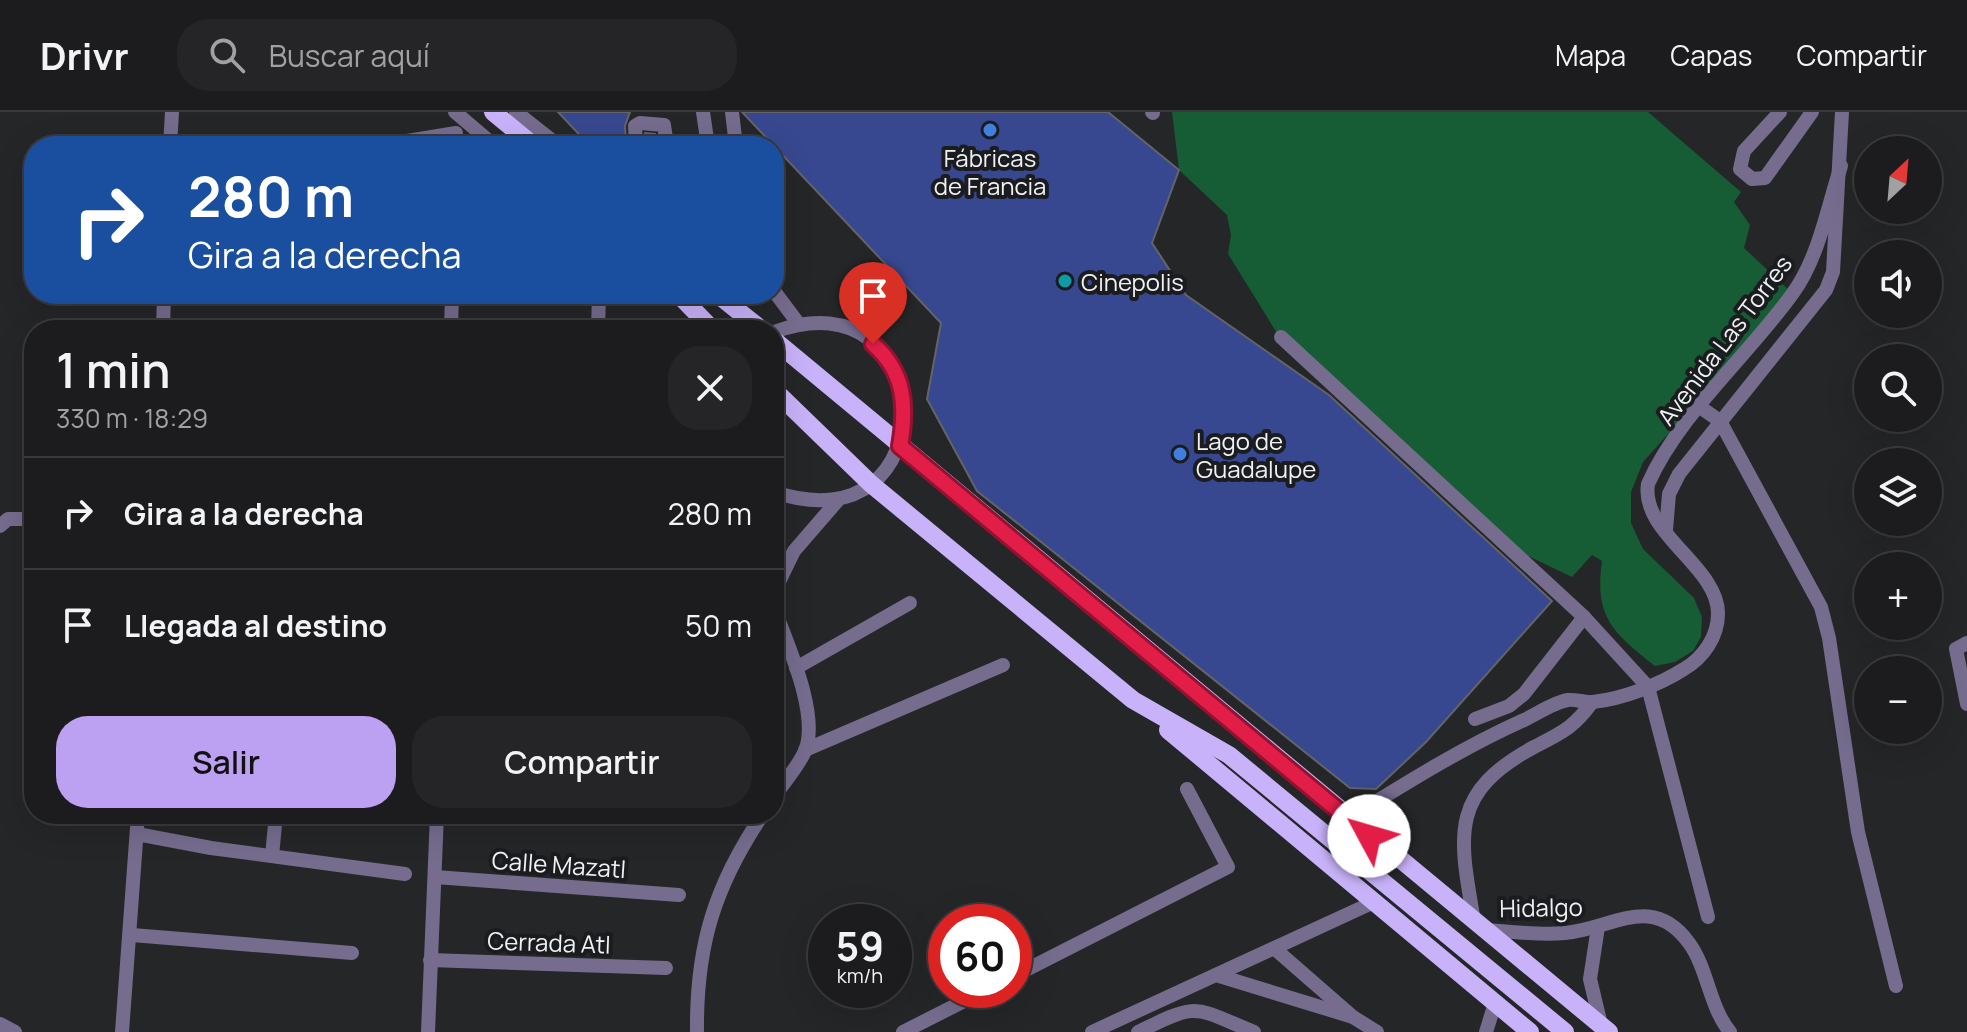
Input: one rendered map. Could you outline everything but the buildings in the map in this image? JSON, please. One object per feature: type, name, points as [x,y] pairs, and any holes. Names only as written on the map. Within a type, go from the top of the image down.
[{"type":"main road","points":[[476,112],[504,136]]},
{"type":"main road","points":[[493,112],[522,136]]},
{"type":"main road","points":[[688,304],[703,320]]},
{"type":"main road","points":[[730,304],[750,320]]},
{"type":"main road","points":[[784,348],[1605,1029]]},
{"type":"main road","points":[[784,400],[871,484],[1530,1032]]},
{"type":"main road","points":[[1133,700],[1229,755],[1565,1032]]},
{"type":"street","points":[[171,136],[172,112]]},
{"type":"street","points":[[456,112],[456,136]]},
{"type":"street","points":[[456,112],[484,136]]},
{"type":"street","points":[[516,112],[546,136]]},
{"type":"street","points":[[703,112],[707,136]]},
{"type":"street","points":[[732,112],[735,136]]},
{"type":"street","points":[[1780,112],[1744,151],[1740,169],[1752,179],[1765,178],[1812,112]]},
{"type":"street","name":"Avenida Las Torres","points":[[1666,530],[1673,484],[1826,290],[1833,272],[1842,112]]},
{"type":"street","points":[[636,136],[635,126],[640,123],[664,125],[666,136]]},
{"type":"street","name":"Avenida Las Torres","points":[[1348,819],[1467,746],[1568,700],[1592,702],[1648,687],[1685,669],[1704,654],[1719,614],[1714,594],[1652,514],[1646,496],[1648,484],[1700,407],[1794,291],[1813,254],[1841,166]]},
{"type":"street","points":[[784,304],[798,323]]},
{"type":"street","points":[[784,328],[798,323],[830,323],[850,330],[885,354],[901,382],[906,414],[900,446],[888,467],[871,484],[839,499],[804,502],[784,495]]},
{"type":"street","points":[[1281,337],[1584,617],[1648,687],[1708,917]]},
{"type":"street","points":[[1700,407],[1720,421],[1821,607],[1829,638],[1858,832],[1896,986]]},
{"type":"street","points":[[784,572],[794,551],[839,499]]},
{"type":"street","points":[[0,526],[8,519],[24,519]]},
{"type":"street","points":[[796,668],[910,603]]},
{"type":"street","points":[[1475,719],[1509,706],[1524,694],[1584,617]]},
{"type":"street","points":[[784,635],[796,668],[810,725],[805,750],[784,782]]},
{"type":"street","points":[[1967,643],[1956,649],[1967,704]]},
{"type":"street","points":[[805,750],[1003,665]]},
{"type":"street","points":[[1480,925],[1464,866],[1465,823],[1471,802],[1503,764],[1578,723],[1592,702]]},
{"type":"street","points":[[1032,967],[1228,867],[1187,789]]},
{"type":"street","points":[[122,1032],[132,935],[138,824]]},
{"type":"street","points":[[272,856],[275,824]]},
{"type":"street","points":[[428,1032],[437,824]]},
{"type":"street","points":[[697,1032],[697,998],[710,920],[734,857],[756,824]]},
{"type":"street","points":[[137,834],[405,874]]},
{"type":"street","name":"Calle Mazatl","points":[[435,877],[679,895]]},
{"type":"street","points":[[1092,1032],[1374,902]]},
{"type":"street","name":"Hidalgo","points":[[1480,925],[1565,933],[1598,927],[1626,916],[1645,915],[1677,929],[1695,954],[1715,1010],[1730,1032]]},
{"type":"street","name":"Hidalgo","points":[[1598,927],[1590,979],[1605,1029]]},
{"type":"street","points":[[132,935],[352,953]]},
{"type":"street","points":[[1275,949],[1353,1017],[1377,1032]]},
{"type":"street","name":"Cerrada Atl","points":[[430,960],[666,968]]},
{"type":"street","points":[[1216,975],[1353,1017]]},
{"type":"street","points":[[1486,1032],[1495,1003]]},
{"type":"street","points":[[903,1032],[950,1008]]},
{"type":"street","points":[[1138,1032],[1185,1009],[1199,1009],[1254,1032]]},
{"type":"street","points":[[0,1024],[15,1032]]},
{"type":"green space","points":[[1172,112],[1648,112],[1741,192],[1734,202],[1750,225],[1744,248],[1790,291],[1767,324],[1643,462],[1631,492],[1631,523],[1643,549],[1694,598],[1702,617],[1701,637],[1693,651],[1675,662],[1655,666],[1628,644],[1610,622],[1601,596],[1602,561],[1592,555],[1572,577],[1518,551],[1280,338],[1228,254],[1231,235],[1227,215],[1179,170]]},
{"type":"place","name":"Fábricas de Francia","points":[[990,130]]},
{"type":"place","name":"Cinepolis","points":[[1065,281]]},
{"type":"place","name":"Lago de Guadalupe","points":[[1180,454]]},
{"type":"route","points":[[873,344],[885,354],[901,382],[906,414],[900,446],[1369,836]]}]
